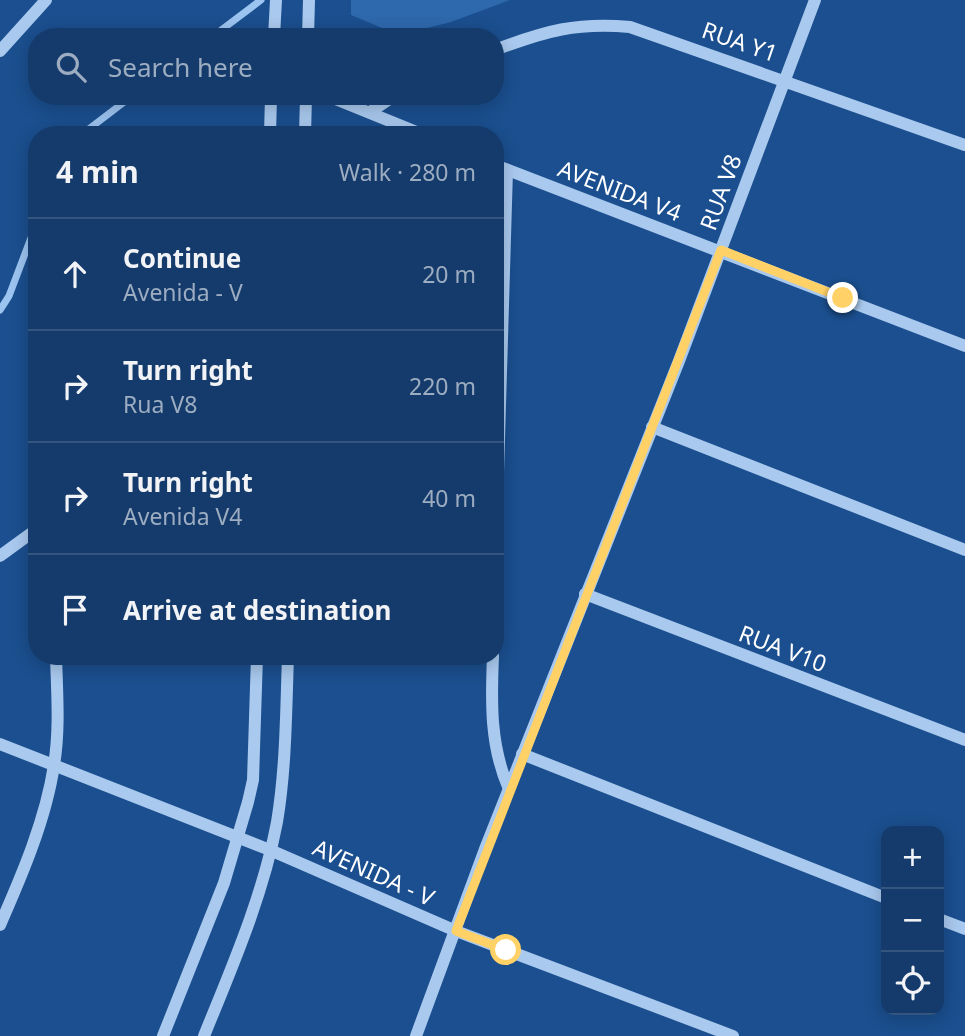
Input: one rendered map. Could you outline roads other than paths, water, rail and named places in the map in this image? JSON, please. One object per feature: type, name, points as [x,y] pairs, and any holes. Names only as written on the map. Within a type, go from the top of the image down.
[{"type":"street","points":[[0,51],[46,0]]},
{"type":"street","points":[[274,28],[276,0]]},
{"type":"street","points":[[308,28],[309,0]]},
{"type":"street","name":"RUA V8","points":[[416,1036],[522,754],[721,250],[815,0]]},
{"type":"street","name":"RUA Y1","points":[[504,47],[563,27],[593,23],[630,27],[784,79],[965,145]]},
{"type":"street","points":[[270,126],[271,105]]},
{"type":"street","points":[[304,126],[306,105]]},
{"type":"street","points":[[352,105],[403,126]]},
{"type":"street","points":[[370,112],[380,105]]},
{"type":"street","name":"AVENIDA V4","points":[[504,168],[965,346]]},
{"type":"street","points":[[652,426],[965,550]]},
{"type":"street","points":[[0,556],[28,536]]},
{"type":"street","name":"RUA V10","points":[[585,594],[965,740]]},
{"type":"street","points":[[0,925],[16,888],[49,791],[58,723],[56,665]]},
{"type":"street","points":[[163,1036],[224,883],[253,780],[257,665]]},
{"type":"street","points":[[204,1036],[253,908],[270,850],[282,777],[288,665]]},
{"type":"street","points":[[493,665],[491,711],[494,738],[501,772],[509,789]]},
{"type":"street","name":"AVENIDA - V","points":[[0,744],[270,850],[456,931],[733,1036]]},
{"type":"street","points":[[522,754],[881,896]]},
{"type":"street","points":[[944,921],[965,929]]},
{"type":"waterway","points":[[224,28],[261,0]]},
{"type":"waterway","points":[[93,126],[120,105]]},
{"type":"waterway","points":[[0,310],[9,296],[28,246]]}]
